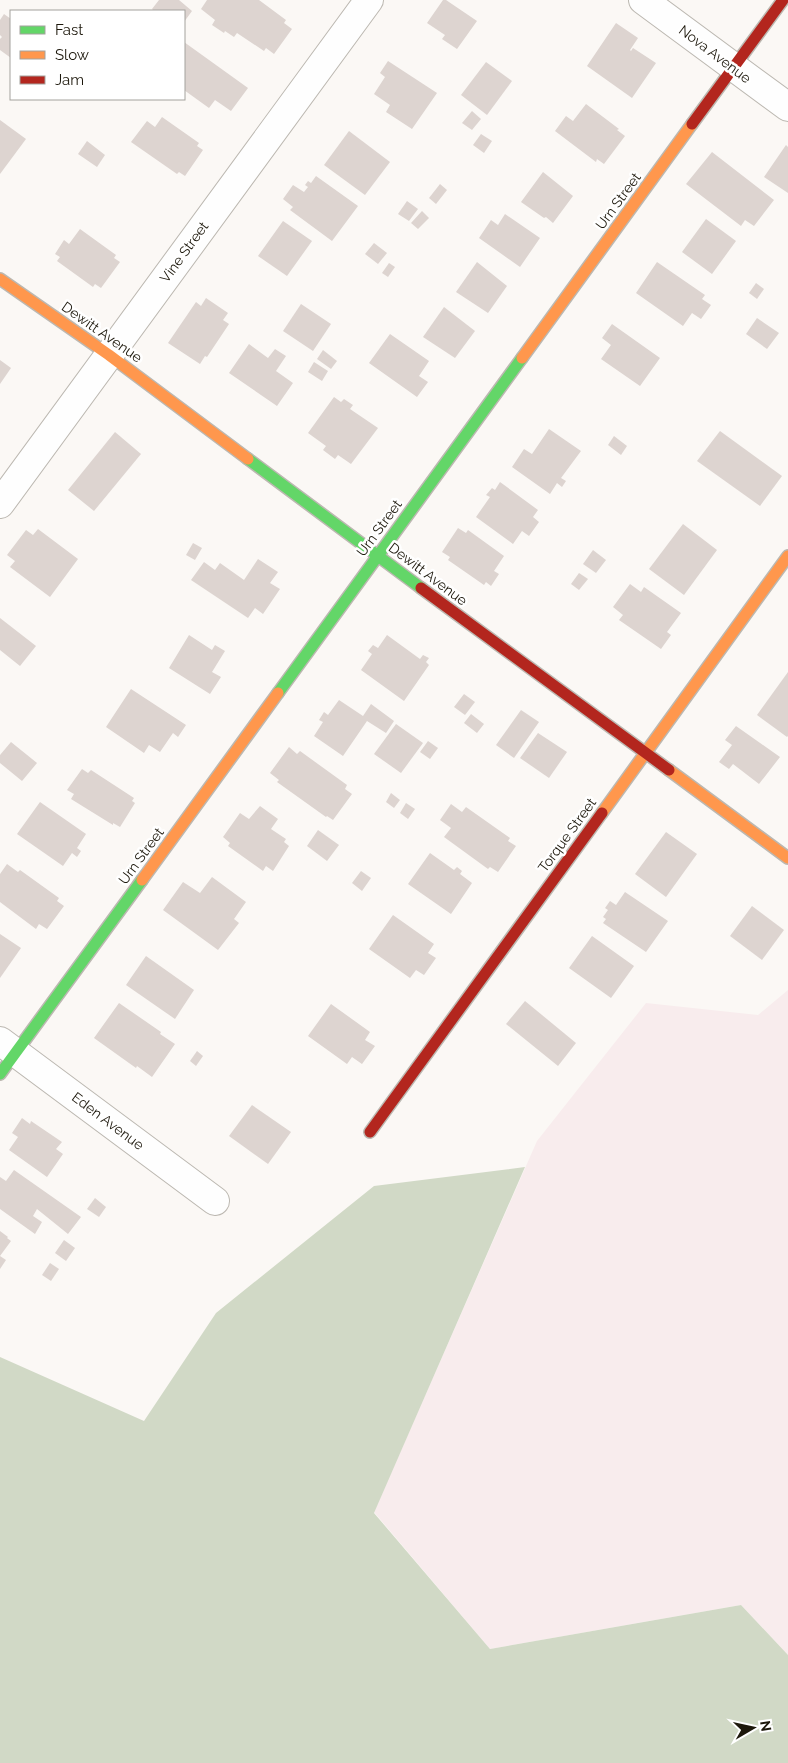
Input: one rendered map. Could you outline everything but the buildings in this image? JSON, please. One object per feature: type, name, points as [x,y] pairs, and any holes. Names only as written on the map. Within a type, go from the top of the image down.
[{"type":"street","name":"Vine Street","points":[[0,504],[369,0]]},
{"type":"street","name":"Nova Avenue","points":[[643,0],[788,107]]},
{"type":"street","name":"Urn Street","points":[[0,1074],[8,1047],[378,556],[783,0]]},
{"type":"street","name":"Dewitt Avenue","points":[[0,280],[109,355],[788,858]]},
{"type":"street","name":"Torque Street","points":[[370,1132],[788,556]]},
{"type":"street","name":"Eden Avenue","points":[[8,1047],[215,1201]]},
{"type":"shaded area","points":[[788,990],[788,1655],[741,1605],[490,1649],[374,1512],[537,1141],[646,1003],[758,1015]]},
{"type":"green space","points":[[525,1167],[374,1513],[490,1649],[741,1605],[788,1655],[788,1763],[0,1763],[0,1357],[144,1421],[216,1313],[374,1186]]},
{"type":"traffic: fast","points":[[278,693],[522,358]]},
{"type":"traffic: fast","points":[[248,459],[421,588]]},
{"type":"traffic: fast","points":[[0,1074],[142,880]]},
{"type":"traffic: slow","points":[[522,358],[692,124]]},
{"type":"traffic: slow","points":[[0,279],[109,355],[248,459]]},
{"type":"traffic: slow","points":[[602,813],[788,556]]},
{"type":"traffic: slow","points":[[142,880],[278,693]]},
{"type":"traffic: slow","points":[[669,770],[788,858]]},
{"type":"traffic: jam","points":[[692,124],[783,0]]},
{"type":"traffic: jam","points":[[421,588],[669,770]]},
{"type":"traffic: jam","points":[[370,1132],[602,813]]}]
